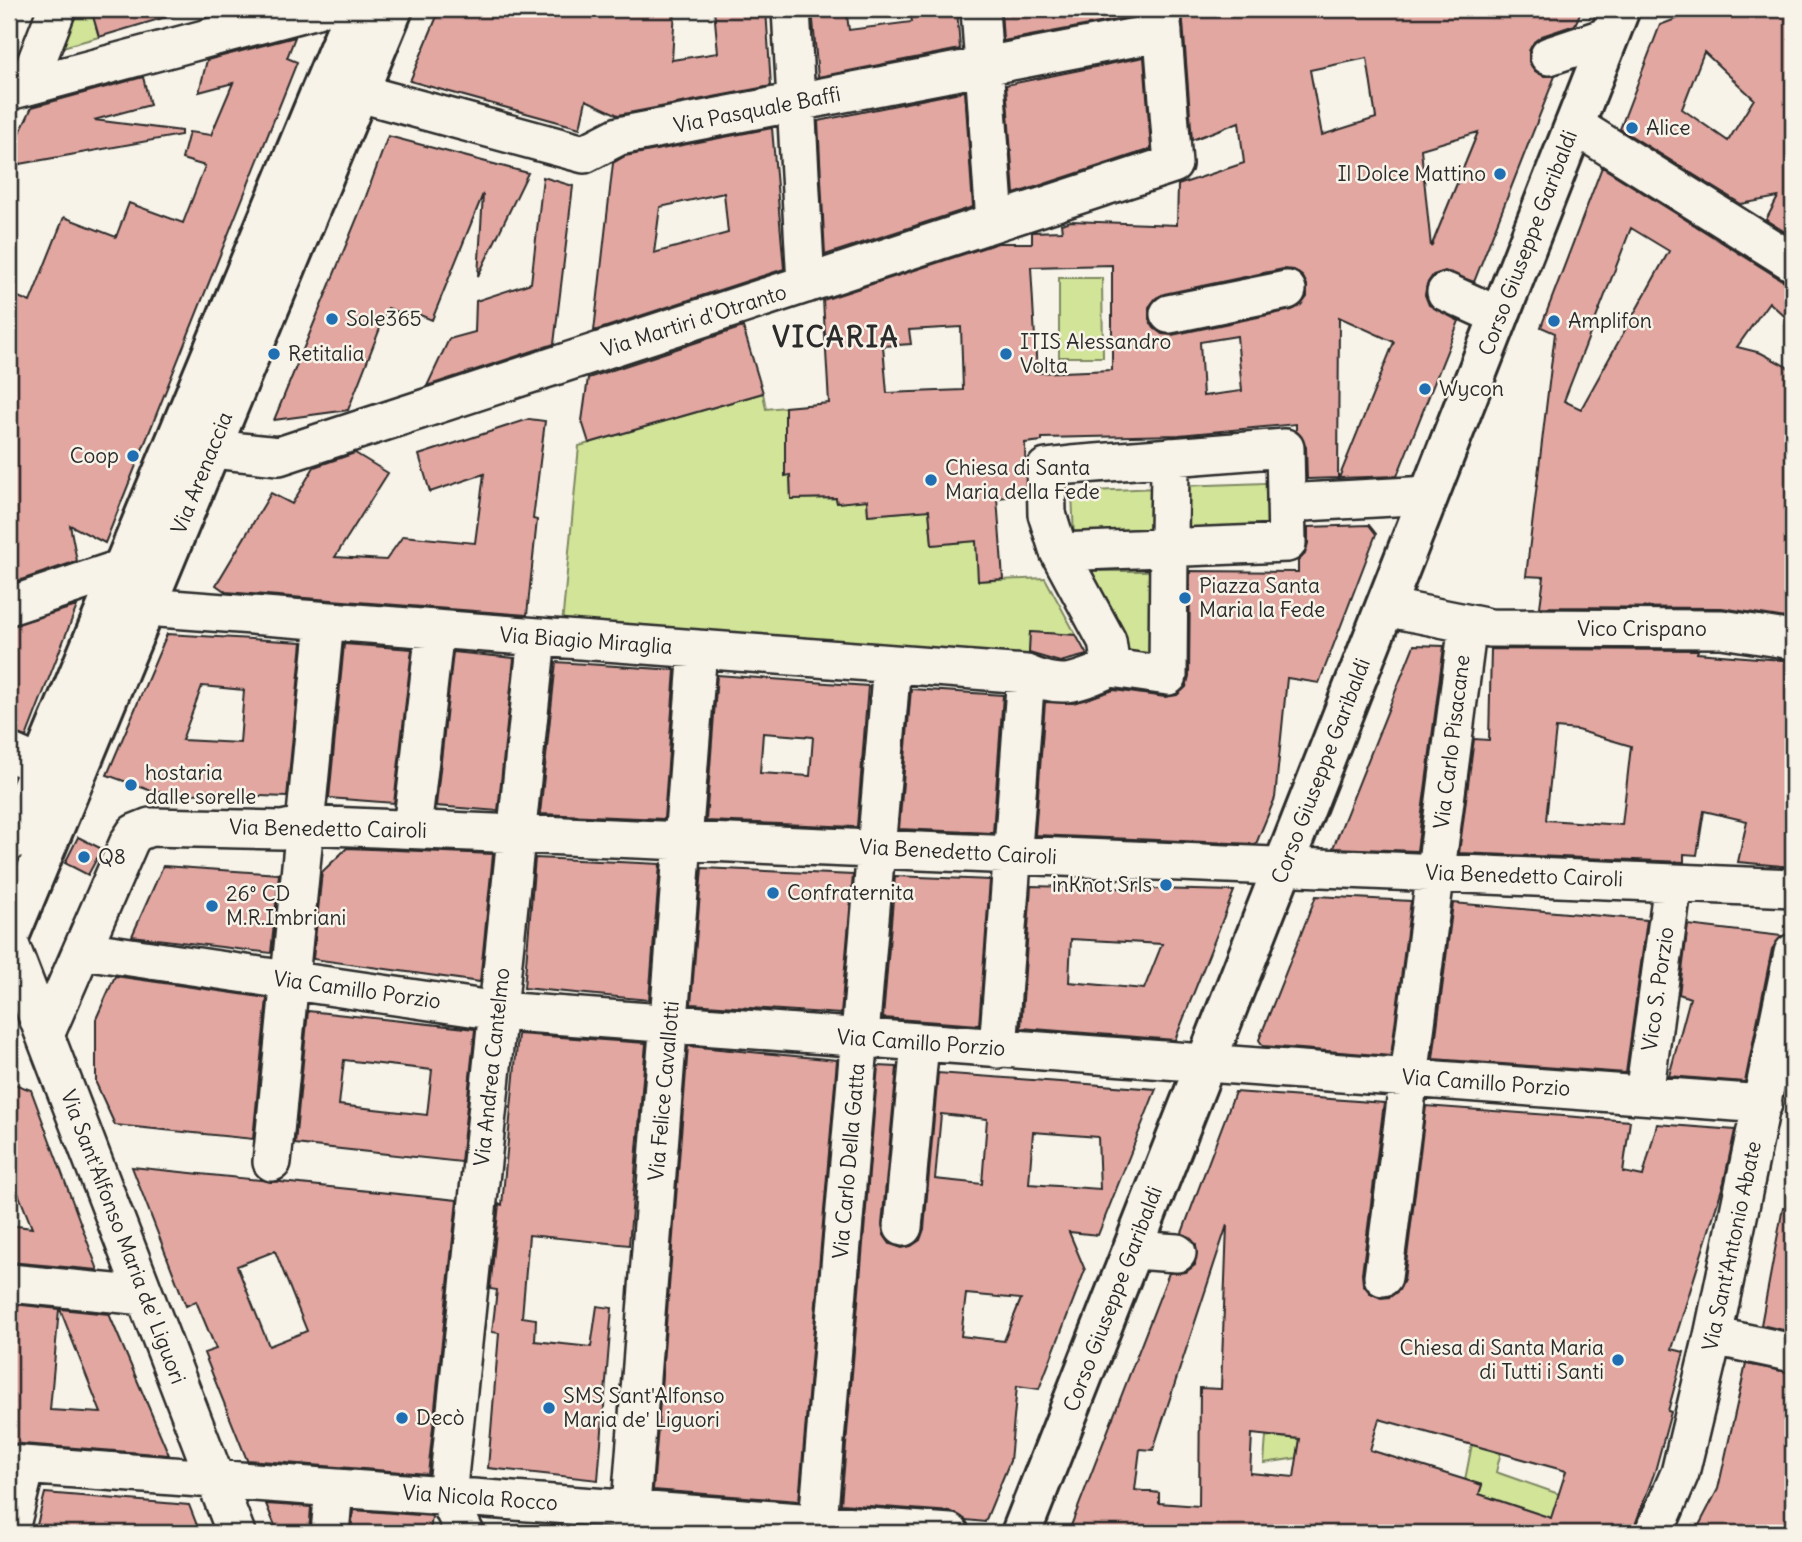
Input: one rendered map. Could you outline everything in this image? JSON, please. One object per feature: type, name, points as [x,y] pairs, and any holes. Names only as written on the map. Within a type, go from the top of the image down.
[{"type":"main road","name":"Via Arenaccia","points":[[9,842],[25,759],[123,568],[355,9]]},
{"type":"main road","name":"Via Arenaccia","points":[[9,939],[393,9]]},
{"type":"main road","name":"Corso Giuseppe Garibaldi","points":[[1021,1533],[1615,22]]},
{"type":"street","points":[[18,88],[57,9]]},
{"type":"street","points":[[18,88],[317,9]]},
{"type":"street","points":[[792,9],[806,284]]},
{"type":"street","points":[[979,9],[995,222]]},
{"type":"street","name":"Via Pasquale Baffi","points":[[359,93],[584,154],[619,136],[984,66],[1162,20]]},
{"type":"street","name":"Via Martiri d'Otranto","points":[[212,449],[278,456],[1173,164],[1162,20]]},
{"type":"street","points":[[1549,56],[1615,22]]},
{"type":"street","points":[[1574,125],[1793,262]]},
{"type":"street","points":[[1168,314],[1287,290]]},
{"type":"street","points":[[1446,292],[1499,316]]},
{"type":"street","points":[[1059,552],[1169,548],[1287,543],[1285,448],[1170,457],[1046,467],[1047,514],[1059,552],[1107,641],[1111,668],[1168,676],[1169,548],[1170,457]]},
{"type":"street","points":[[1286,503],[1429,495]]},
{"type":"street","points":[[9,606],[123,568]]},
{"type":"street","name":"Via Biagio Miraglia","points":[[146,607],[1026,674],[1047,684],[1075,683],[1111,668]]},
{"type":"street","name":"Vico Crispano","points":[[1385,607],[1479,626],[1722,629],[1793,640]]},
{"type":"street","points":[[272,1162],[325,621]]},
{"type":"street","name":"Via Carlo Pisacane","points":[[1383,1277],[1435,872],[1479,626]]},
{"type":"street","points":[[412,829],[435,629]]},
{"type":"street","name":"Via Andrea Cantelmo","points":[[447,1496],[537,637]]},
{"type":"street","name":"Via Felice Cavallotti","points":[[629,1521],[698,649]]},
{"type":"street","name":"Via Carlo Della Gatta","points":[[818,1527],[892,664]]},
{"type":"street","points":[[998,1049],[1026,674]]},
{"type":"street","name":"Via Benedetto Cairoli","points":[[83,950],[129,842],[135,832],[150,827],[282,830],[305,825],[1793,888]]},
{"type":"street","name":"Vico S. Porzio","points":[[1644,1095],[1673,883]]},
{"type":"street","name":"Via Sant'Alfonso Maria de' Liguori","points":[[9,939],[236,1533]]},
{"type":"street","points":[[45,1035],[83,950]]},
{"type":"street","name":"Via Camillo Porzio","points":[[83,950],[498,1011],[860,1040],[1206,1062],[1763,1104]]},
{"type":"street","name":"Via Sant'Antonio Abate","points":[[1654,1533],[1676,1488],[1713,1336],[1793,953]]},
{"type":"street","points":[[27,989],[65,990]]},
{"type":"street","points":[[903,1227],[920,1043]]},
{"type":"street","points":[[1133,1250],[1177,1253]]},
{"type":"street","points":[[9,1283],[145,1296]]},
{"type":"street","points":[[1713,1336],[1793,1353]]},
{"type":"street","points":[[9,1533],[17,1465]]},
{"type":"street","name":"Via Nicola Rocco","points":[[17,1465],[447,1496],[629,1521],[950,1533]]},
{"type":"street","points":[[330,1533],[334,1488]]},
{"type":"street","points":[[447,1496],[465,1533]]},
{"type":"green space","points":[[74,9],[91,9],[99,37],[59,48]]},
{"type":"green space","points":[[1059,278],[1102,278],[1103,357],[1059,357]]},
{"type":"green space","points":[[763,393],[766,409],[785,407],[785,475],[790,475],[791,499],[836,498],[837,503],[867,500],[868,515],[929,510],[932,545],[976,541],[979,581],[1045,578],[1076,635],[1030,632],[1029,659],[562,625],[579,446]]},
{"type":"green space","points":[[1266,483],[1268,531],[1181,533],[1179,486]]},
{"type":"green space","points":[[1156,488],[1158,535],[1074,538],[1072,492]]},
{"type":"green space","points":[[1085,571],[1156,571],[1158,654],[1119,651]]},
{"type":"green space","points":[[1266,1436],[1300,1439],[1297,1458],[1264,1463]]},
{"type":"green space","points":[[1472,1444],[1501,1452],[1496,1472],[1573,1499],[1566,1523],[1479,1494],[1482,1485],[1465,1480]]},
{"type":"building","points":[[91,9],[175,9],[176,14],[99,37]]},
{"type":"building","points":[[440,9],[675,9],[672,60],[718,53],[714,9],[766,9],[771,86],[618,115],[586,100],[580,128],[410,81]]},
{"type":"building","points":[[812,9],[846,9],[849,30],[912,22],[910,9],[957,9],[960,49],[818,77]]},
{"type":"building","points":[[1001,9],[1131,9],[1132,17],[1003,41]]},
{"type":"building","points":[[1182,9],[1582,9],[1575,25],[1542,36],[1534,42],[1529,51],[1529,62],[1535,71],[1544,76],[1555,76],[1474,282],[1445,271],[1433,275],[1427,284],[1425,295],[1429,305],[1459,321],[1397,476],[1339,478],[1394,342],[1339,317],[1338,478],[1307,479],[1306,447],[1296,431],[1296,424],[1179,435],[1042,438],[1042,441],[1025,443],[1026,495],[997,498],[1003,579],[978,581],[976,541],[932,545],[929,510],[868,515],[867,500],[837,503],[836,498],[791,499],[790,475],[785,476],[785,407],[829,403],[823,300],[998,243],[1032,243],[1032,232],[1062,231],[1061,224],[1071,221],[1177,225],[1178,185],[1244,163],[1239,122],[1192,140]],"holes":[[[1367,58],[1376,118],[1322,135],[1310,70]],[[1478,132],[1431,247],[1421,149]],[[1112,265],[1112,370],[1037,373],[1031,267]],[[1283,269],[1294,270],[1303,277],[1307,285],[1307,297],[1301,305],[1292,310],[1172,335],[1162,334],[1154,328],[1149,319],[1149,307],[1156,298],[1164,294]],[[961,327],[963,390],[887,393],[883,346],[911,344],[909,330]],[[1237,336],[1242,391],[1203,396],[1200,342]]]},
{"type":"building","points":[[1702,9],[1793,9],[1793,237],[1766,220],[1778,197],[1741,204],[1620,129],[1660,25]],"holes":[[[1704,52],[1754,99],[1728,141],[1682,109]]]},
{"type":"building","points":[[295,37],[287,58],[297,62],[105,543],[70,525],[77,561],[9,584],[9,293],[30,302],[64,217],[116,237],[129,203],[183,223],[205,166],[182,159],[189,132],[211,135],[233,83],[199,92],[207,60]]},
{"type":"building","points":[[1144,57],[1151,149],[1014,194],[1006,85]]},
{"type":"building","points":[[143,77],[150,105],[94,120],[181,131],[181,135],[9,166],[9,156],[32,107]]},
{"type":"building","points":[[965,91],[973,207],[825,255],[818,121]]},
{"type":"building","points":[[772,128],[784,269],[594,331],[613,163],[625,156]],"holes":[[[724,193],[728,233],[654,253],[660,207]]]},
{"type":"building","points":[[388,136],[528,173],[478,276],[483,194],[432,320],[413,312],[411,317],[388,308],[348,410],[274,420],[365,199]]},
{"type":"building","points":[[1602,167],[1782,280],[1793,283],[1793,324],[1769,302],[1737,347],[1761,353],[1793,370],[1793,619],[1722,608],[1540,607],[1544,577],[1526,576],[1555,333],[1541,327]],"holes":[[[1631,228],[1669,251],[1581,409],[1564,401]]]},
{"type":"building","points":[[543,177],[573,186],[554,344],[427,386],[449,339],[475,332],[476,301],[531,283]]},
{"type":"building","points":[[743,327],[763,393],[589,443],[582,421],[588,378]]},
{"type":"building","points":[[529,419],[545,421],[533,519],[537,520],[527,615],[226,592],[216,585],[271,493],[292,504],[314,467],[355,453],[388,473],[335,557],[386,560],[403,536],[475,543],[484,474],[430,492],[419,455]]},
{"type":"building","points":[[1369,525],[1376,534],[1319,683],[1287,678],[1275,798],[1256,844],[1035,835],[1045,702],[1073,703],[1114,690],[1165,697],[1177,695],[1186,687],[1189,676],[1190,571],[1298,572],[1298,561],[1305,554],[1308,543],[1308,527]]},
{"type":"building","points":[[77,606],[26,737],[9,731],[9,671],[14,658],[9,652],[9,626]]},
{"type":"building","points":[[1030,632],[1076,635],[1087,655],[1060,662],[1029,653]]},
{"type":"building","points":[[167,634],[302,642],[287,797],[149,790],[107,775]],"holes":[[[202,686],[244,690],[240,743],[182,740]]]},
{"type":"building","points":[[344,644],[412,649],[394,803],[329,798]]},
{"type":"building","points":[[1414,645],[1444,646],[1417,851],[1333,848]]},
{"type":"building","points":[[1491,649],[1698,650],[1697,653],[1793,661],[1793,867],[1738,862],[1747,821],[1704,811],[1697,855],[1684,854],[1684,862],[1459,853],[1474,739],[1489,740]],"holes":[[[1556,728],[1577,730],[1631,746],[1622,825],[1546,820]]]},
{"type":"building","points":[[453,652],[514,658],[498,811],[436,806]]},
{"type":"building","points":[[556,662],[675,670],[664,819],[540,814]]},
{"type":"building","points":[[717,675],[868,686],[857,827],[706,821]],"holes":[[[763,733],[813,737],[810,776],[760,773]]]},
{"type":"building","points":[[911,689],[1003,695],[993,833],[899,829]]},
{"type":"building","points":[[78,837],[102,849],[88,875],[65,863]]},
{"type":"building","points":[[347,848],[493,854],[480,982],[313,959],[322,872]]},
{"type":"building","points":[[535,858],[660,864],[649,1000],[524,988]]},
{"type":"building","name":"26° CD M.R.Imbriani","points":[[163,866],[279,874],[271,953],[132,936]]},
{"type":"building","points":[[702,868],[853,875],[841,1014],[691,1004]]},
{"type":"building","points":[[895,876],[990,880],[979,1025],[883,1018]]},
{"type":"building","points":[[1031,886],[1234,891],[1175,1040],[1021,1028]],"holes":[[[1071,939],[1162,944],[1144,989],[1069,982]]]},
{"type":"building","points":[[1316,896],[1411,901],[1391,1056],[1263,1046],[1259,1040]]},
{"type":"building","points":[[1453,903],[1647,920],[1626,1073],[1433,1059]]},
{"type":"building","points":[[1688,925],[1782,936],[1772,949],[1745,1082],[1669,1076],[1690,998],[1679,994]]},
{"type":"building","points":[[115,976],[267,998],[253,1139],[115,1125],[96,1083],[96,1019]]},
{"type":"building","points":[[308,1011],[475,1029],[461,1162],[295,1144]],"holes":[[[344,1060],[432,1070],[427,1115],[339,1105]]]},
{"type":"building","points":[[518,1034],[646,1043],[629,1245],[529,1235],[522,1317],[536,1319],[535,1341],[591,1347],[597,1306],[612,1308],[598,1480],[488,1468],[499,1333],[492,1332],[497,1290],[490,1289],[499,1204],[502,1205]]},
{"type":"building","points":[[688,1046],[837,1060],[799,1501],[653,1490]]},
{"type":"building","points":[[878,1066],[897,1067],[882,1225],[890,1244],[902,1248],[920,1240],[924,1229],[938,1073],[1156,1089],[1098,1235],[1069,1232],[1085,1270],[1039,1389],[1017,1386],[1010,1461],[985,1522],[966,1520],[952,1512],[841,1504]],"holes":[[[941,1114],[987,1119],[982,1184],[935,1179]],[[1033,1132],[1098,1137],[1100,1189],[1029,1184]],[[966,1294],[1021,1299],[1004,1341],[961,1336]]]},
{"type":"building","points":[[9,1082],[31,1090],[98,1270],[9,1262],[9,1225],[32,1228],[9,1170]]},
{"type":"building","points":[[1235,1092],[1384,1103],[1362,1274],[1363,1284],[1370,1293],[1381,1298],[1390,1297],[1399,1290],[1404,1280],[1426,1106],[1630,1121],[1623,1172],[1643,1176],[1657,1124],[1735,1130],[1724,1182],[1672,1349],[1684,1352],[1668,1411],[1671,1412],[1655,1471],[1632,1533],[1069,1531],[1169,1273],[1186,1272],[1195,1265],[1196,1244],[1182,1233]],"holes":[[[1227,1225],[1221,1389],[1200,1388],[1199,1506],[1159,1503],[1159,1493],[1135,1490],[1140,1449],[1153,1450]],[[1379,1419],[1566,1471],[1551,1518],[1479,1494],[1482,1485],[1370,1450]],[[1252,1434],[1300,1439],[1294,1477],[1250,1473]]]},
{"type":"building","points":[[132,1167],[457,1200],[428,1474],[247,1460],[204,1353],[216,1349],[196,1301],[186,1306]],"holes":[[[275,1251],[307,1331],[269,1346],[237,1266]]]},
{"type":"building","points":[[1783,1207],[1793,1208],[1793,1332],[1761,1325]]},
{"type":"building","points":[[13,1304],[59,1309],[50,1410],[101,1413],[60,1309],[109,1314],[169,1455],[9,1443]]},
{"type":"building","points":[[1746,1364],[1793,1373],[1793,1533],[1695,1533],[1718,1489]]},
{"type":"building","points":[[45,1493],[189,1505],[200,1533],[35,1533]]},
{"type":"building","points":[[266,1504],[311,1507],[309,1533],[278,1533]]},
{"type":"building","points":[[353,1510],[432,1516],[430,1533],[351,1533]]},
{"type":"place","name":"Alice","points":[[1632,128]]},
{"type":"place","name":"Il Dolce Mattino","points":[[1500,174]]},
{"type":"place","name":"Sole365","points":[[332,319]]},
{"type":"place","name":"Amplifon","points":[[1554,321]]},
{"type":"place","name":"Retitalia","points":[[274,354]]},
{"type":"place","name":"ITIS Alessandro Volta","points":[[1006,354]]},
{"type":"place","name":"Wycon","points":[[1425,389]]},
{"type":"place","name":"Coop","points":[[133,456]]},
{"type":"place","name":"Chiesa di Santa Maria della Fede","points":[[931,480]]},
{"type":"place","name":"Piazza Santa Maria la Fede","points":[[1185,598]]},
{"type":"place","name":"hostaria dalle sorelle","points":[[131,785]]},
{"type":"place","name":"Q8","points":[[84,857]]},
{"type":"place","name":"inKnot Srls","points":[[1166,885]]},
{"type":"place","name":"Confraternita","points":[[773,893]]},
{"type":"place","name":"26° CD M.R.Imbriani","points":[[212,906]]},
{"type":"place","name":"Chiesa di Santa Maria di Tutti i Santi","points":[[1618,1360]]},
{"type":"place","name":"SMS Sant'Alfonso Maria de' Liguori","points":[[549,1408]]},
{"type":"place","name":"Decò","points":[[402,1418]]},
{"type":"district","name":"VICARIA","points":[[836,337]]}]
